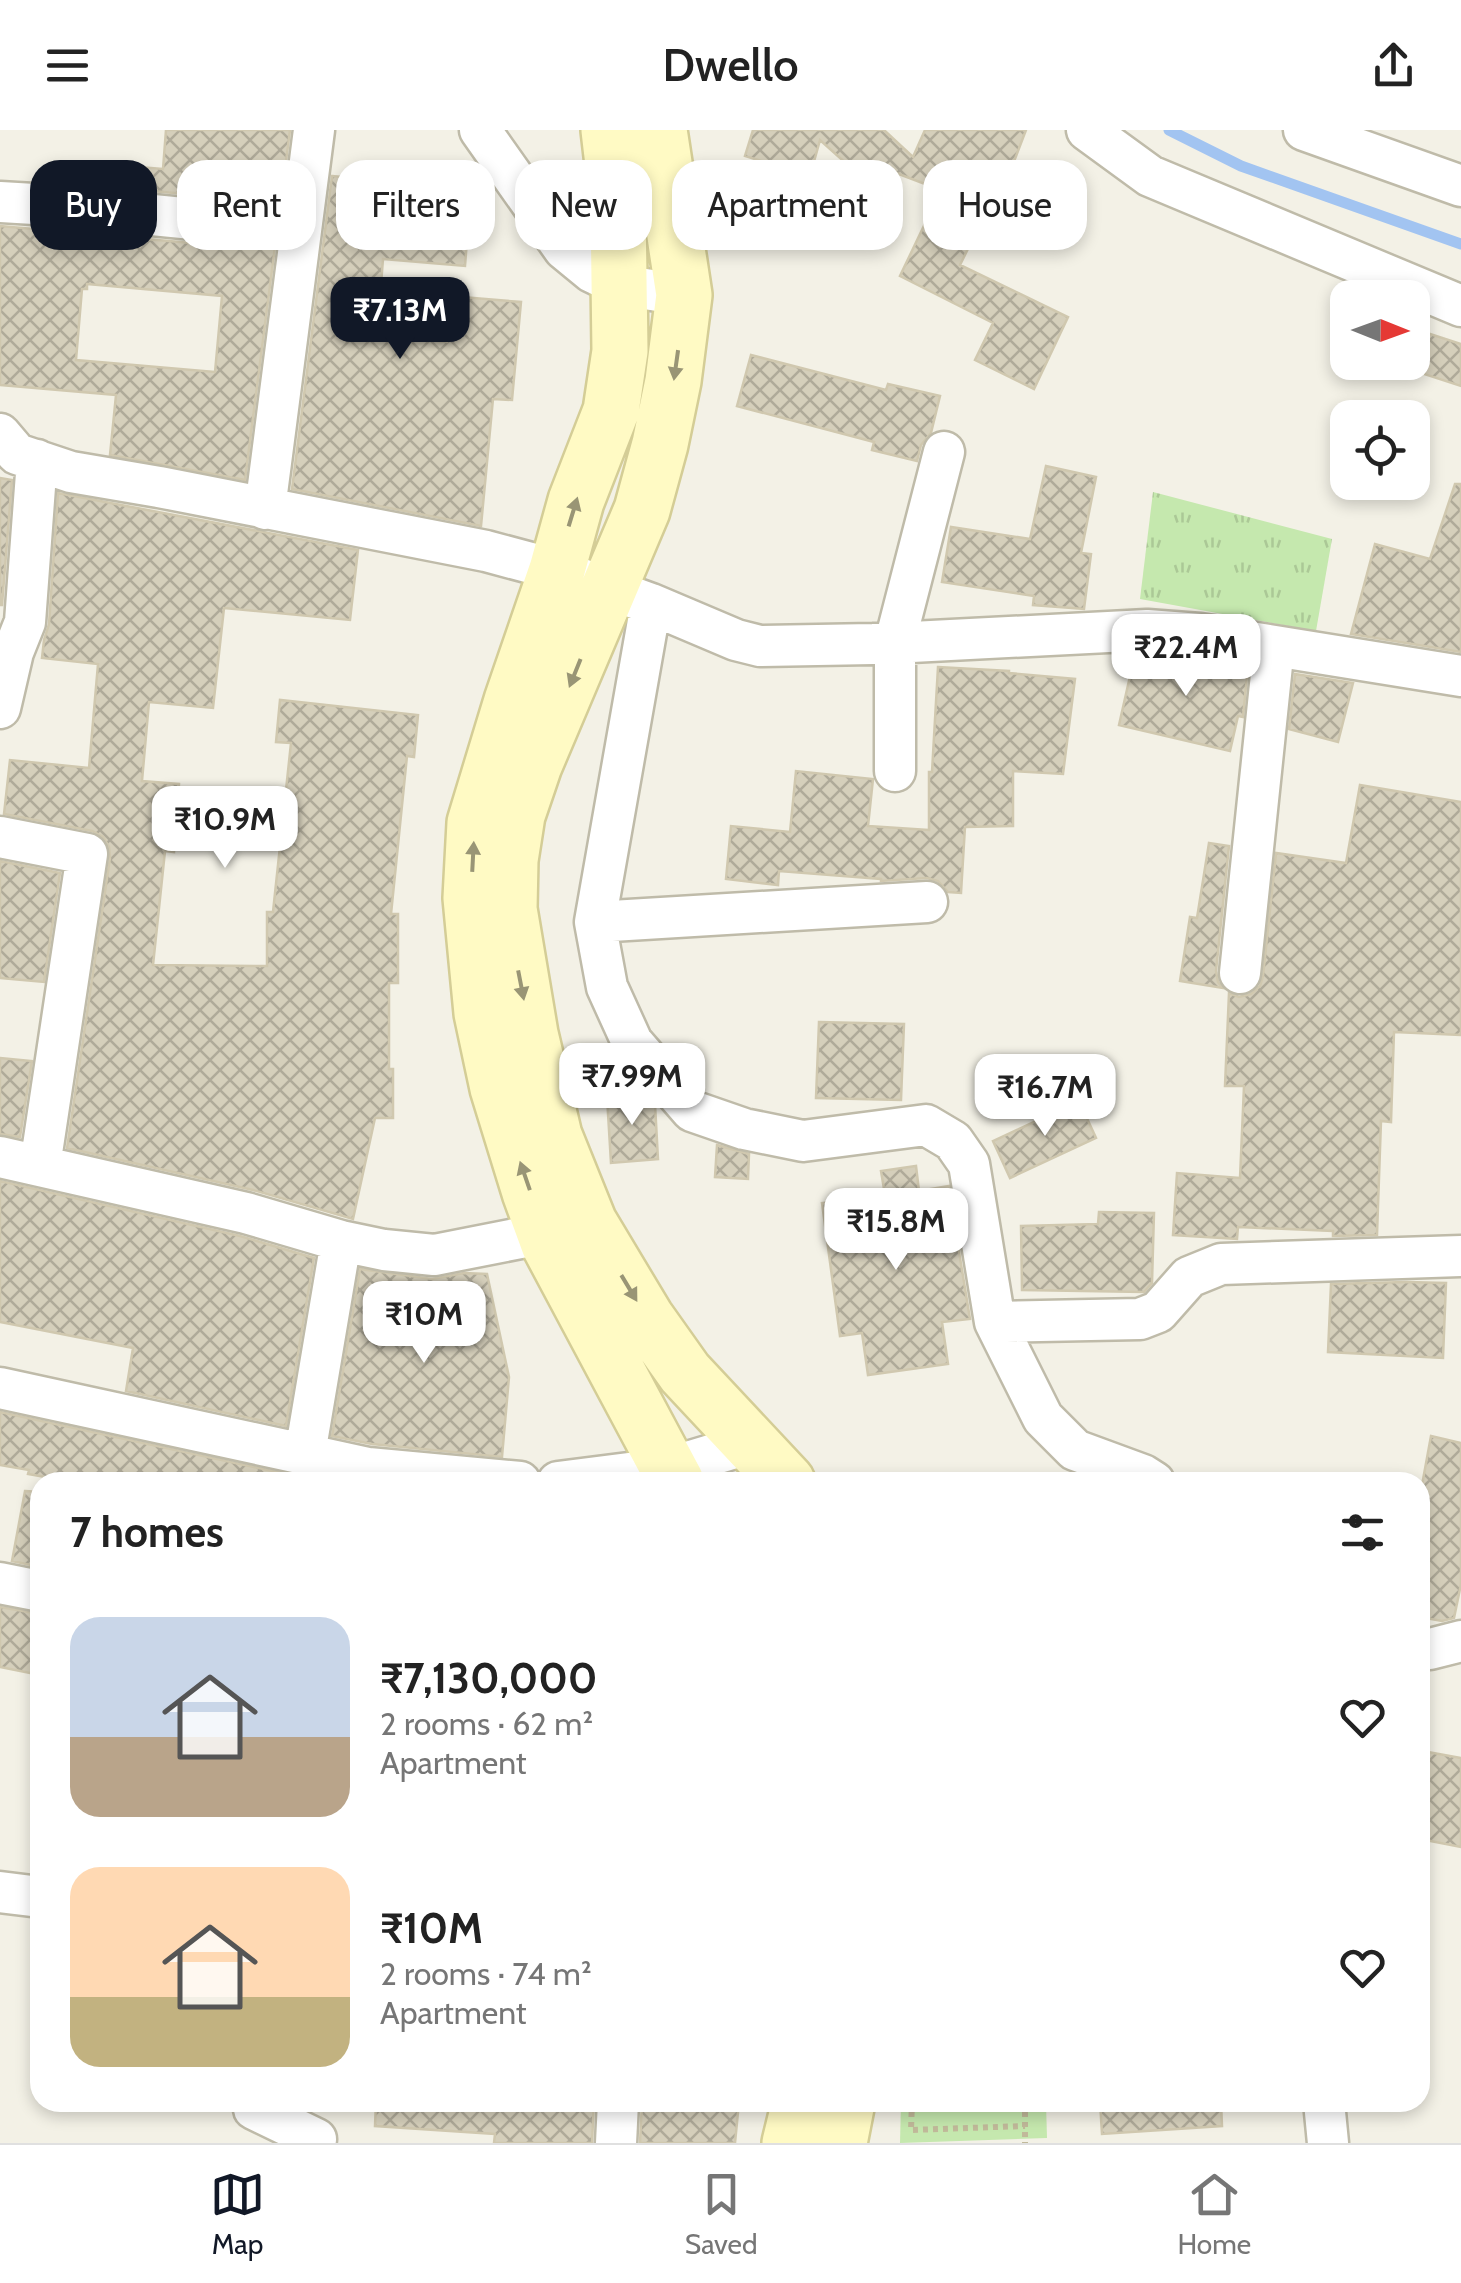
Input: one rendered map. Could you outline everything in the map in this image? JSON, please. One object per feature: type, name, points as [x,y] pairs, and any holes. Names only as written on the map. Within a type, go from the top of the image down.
[{"type":"main road","points":[[609,130],[618,207],[620,351],[611,411],[576,502],[476,823],[471,898],[482,1014],[512,1139],[549,1244],[670,1472]]},
{"type":"main road","points":[[659,130],[684,295],[674,381],[642,510],[630,596],[534,765],[517,815],[510,860],[509,909],[554,1136],[589,1223],[646,1318],[685,1372],[769,1463]]},
{"type":"main road","points":[[790,2143],[798,2112]]},
{"type":"main road","points":[[839,2143],[845,2112]]},
{"type":"street","points":[[265,510],[314,130]]},
{"type":"street","points":[[480,130],[564,249],[592,272],[619,286],[684,295]]},
{"type":"street","points":[[1087,130],[1150,176],[1461,306]]},
{"type":"street","points":[[1304,130],[1461,186]]},
{"type":"street","points":[[0,202],[177,217]]},
{"type":"street","points":[[0,434],[17,454],[70,472],[486,552],[557,570],[760,646],[1148,630],[1200,634],[1461,676]]},
{"type":"street","points":[[896,770],[895,642],[944,452]]},
{"type":"street","points":[[0,708],[7,650],[24,622],[37,460]]},
{"type":"street","points":[[630,596],[595,922],[608,987],[632,1042],[692,1112],[744,1129],[803,1141],[926,1126],[952,1141],[968,1164],[995,1322],[1043,1418],[1075,1450],[1135,1472]]},
{"type":"street","points":[[1240,974],[1274,646]]},
{"type":"street","points":[[0,837],[87,854],[40,1166]]},
{"type":"street","points":[[595,922],[927,902]]},
{"type":"street","points":[[0,1157],[246,1213],[384,1250],[434,1255],[546,1233]]},
{"type":"street","points":[[305,1454],[341,1240]]},
{"type":"street","points":[[995,1322],[1140,1319],[1158,1312],[1189,1277],[1221,1264],[1461,1256]]},
{"type":"street","points":[[0,1388],[368,1468],[411,1472]]},
{"type":"street","points":[[696,1472],[769,1463]]},
{"type":"street","points":[[0,1584],[30,1589]]},
{"type":"street","points":[[1430,1649],[1461,1640]]},
{"type":"street","points":[[0,1892],[30,1895]]},
{"type":"street","points":[[258,2112],[322,2142]]},
{"type":"street","points":[[616,2143],[618,2112]]},
{"type":"street","points":[[1325,2112],[1328,2143]]},
{"type":"path","points":[[912,2112],[911,2130],[1026,2126]]},
{"type":"path","points":[[1025,2112],[1025,2143]]},
{"type":"green space","points":[[1153,492],[1332,539],[1316,631],[1140,599]]},
{"type":"green space","points":[[901,2112],[1046,2112],[1047,2138],[900,2143]]},
{"type":"building","points":[[166,130],[290,130],[286,160],[177,160],[177,193],[157,191],[157,168],[163,169]]},
{"type":"building","points":[[753,130],[884,130],[913,157],[925,130],[1026,130],[1015,160],[923,160],[923,183],[903,176],[903,160],[842,160],[820,140],[814,160],[758,160],[745,156]]},
{"type":"building","points":[[332,176],[336,176],[336,250],[466,250],[465,266],[383,259],[377,336],[447,342],[451,296],[521,302],[512,400],[493,399],[481,526],[292,489]]},
{"type":"building","points":[[0,226],[30,229],[30,250],[157,250],[157,240],[177,242],[177,250],[275,250],[245,480],[110,455],[116,395],[0,385]],"holes":[[[87,284],[222,296],[215,372],[76,360],[82,289],[87,289]]]},
{"type":"building","points":[[923,228],[923,250],[967,250],[960,265],[1068,317],[1034,389],[975,360],[993,323],[900,276]]},
{"type":"building","points":[[1430,334],[1461,344],[1461,386],[1430,376]]},
{"type":"building","points":[[751,355],[886,390],[888,384],[940,396],[931,433],[921,445],[917,461],[872,450],[874,442],[737,406]]},
{"type":"building","points":[[1046,466],[1096,477],[1081,553],[1091,554],[1084,609],[1033,605],[1034,596],[942,582],[951,527],[1030,539]]},
{"type":"building","points":[[0,478],[12,480],[2,605],[0,605]]},
{"type":"building","points":[[1455,484],[1461,484],[1461,652],[1351,634],[1375,544],[1430,559]]},
{"type":"building","points":[[58,493],[358,550],[350,620],[224,608],[213,708],[149,702],[142,781],[179,784],[174,852],[165,851],[153,965],[267,966],[267,912],[273,912],[291,743],[276,742],[280,700],[418,715],[414,757],[407,756],[391,914],[398,914],[398,983],[389,983],[393,1118],[375,1118],[353,1219],[253,1190],[67,1148],[109,847],[103,837],[92,831],[4,814],[10,760],[89,768],[98,664],[42,658],[49,624]]},
{"type":"building","points":[[1135,654],[1248,666],[1243,717],[1238,716],[1230,751],[1119,725]]},
{"type":"building","points":[[938,667],[1075,679],[1063,774],[1013,771],[1013,826],[965,827],[961,893],[948,892],[938,881],[927,878],[881,881],[779,871],[778,885],[726,879],[731,826],[790,832],[796,771],[873,779],[868,826],[929,830],[929,772]]},
{"type":"building","points":[[1295,674],[1353,683],[1338,742],[1289,729]]},
{"type":"building","points":[[1360,785],[1461,802],[1461,1035],[1394,1032],[1391,1122],[1381,1121],[1377,1235],[1333,1236],[1333,1231],[1238,1227],[1237,1239],[1173,1235],[1177,1173],[1240,1178],[1244,1086],[1225,1086],[1229,993],[1239,997],[1260,986],[1276,853],[1346,863]]},
{"type":"building","points":[[1209,843],[1229,846],[1216,971],[1223,988],[1180,981],[1190,917],[1197,918]]},
{"type":"building","points":[[0,861],[60,873],[44,982],[0,978]]},
{"type":"building","points":[[819,1022],[904,1024],[901,1100],[816,1098]]},
{"type":"building","points":[[0,1058],[32,1061],[20,1137],[0,1134]]},
{"type":"building","points":[[646,1094],[655,1104],[658,1159],[611,1163],[607,1097]]},
{"type":"building","points":[[1079,1101],[1096,1138],[1010,1178],[993,1141]]},
{"type":"building","points":[[717,1145],[749,1154],[748,1179],[715,1177]]},
{"type":"building","points":[[916,1166],[919,1191],[949,1186],[952,1205],[904,1227],[955,1227],[970,1319],[942,1322],[948,1364],[868,1375],[862,1333],[840,1336],[822,1203],[885,1195],[881,1171]]},
{"type":"building","points":[[0,1181],[240,1236],[314,1258],[286,1426],[126,1391],[133,1348],[0,1322]]},
{"type":"building","points":[[1099,1212],[1154,1213],[1152,1283],[1144,1292],[1022,1290],[1021,1226],[1098,1224]]},
{"type":"building","points":[[360,1269],[432,1279],[464,1273],[487,1274],[509,1377],[502,1457],[372,1444],[332,1436]]},
{"type":"building","points":[[1446,1283],[1443,1358],[1328,1352],[1331,1284]]},
{"type":"building","points":[[0,1412],[277,1472],[30,1474],[29,1470],[0,1465]]},
{"type":"building","points":[[1431,1436],[1461,1443],[1461,1584],[1454,1618],[1442,1621],[1430,1619],[1430,1472],[1424,1472]]},
{"type":"building","points":[[25,1491],[30,1491],[30,1565],[12,1561]]},
{"type":"building","points":[[0,1607],[30,1612],[30,1673],[0,1667]]},
{"type":"building","points":[[1430,1752],[1461,1758],[1461,1847],[1430,1841]]},
{"type":"building","points":[[376,2112],[594,2112],[592,2143],[494,2143],[495,2134],[375,2126]]},
{"type":"building","points":[[642,2112],[738,2112],[735,2143],[640,2143]]},
{"type":"building","points":[[1101,2112],[1221,2112],[1222,2126],[1102,2134]]},
{"type":"waterway","points":[[1169,130],[1241,166],[1461,244]]}]
